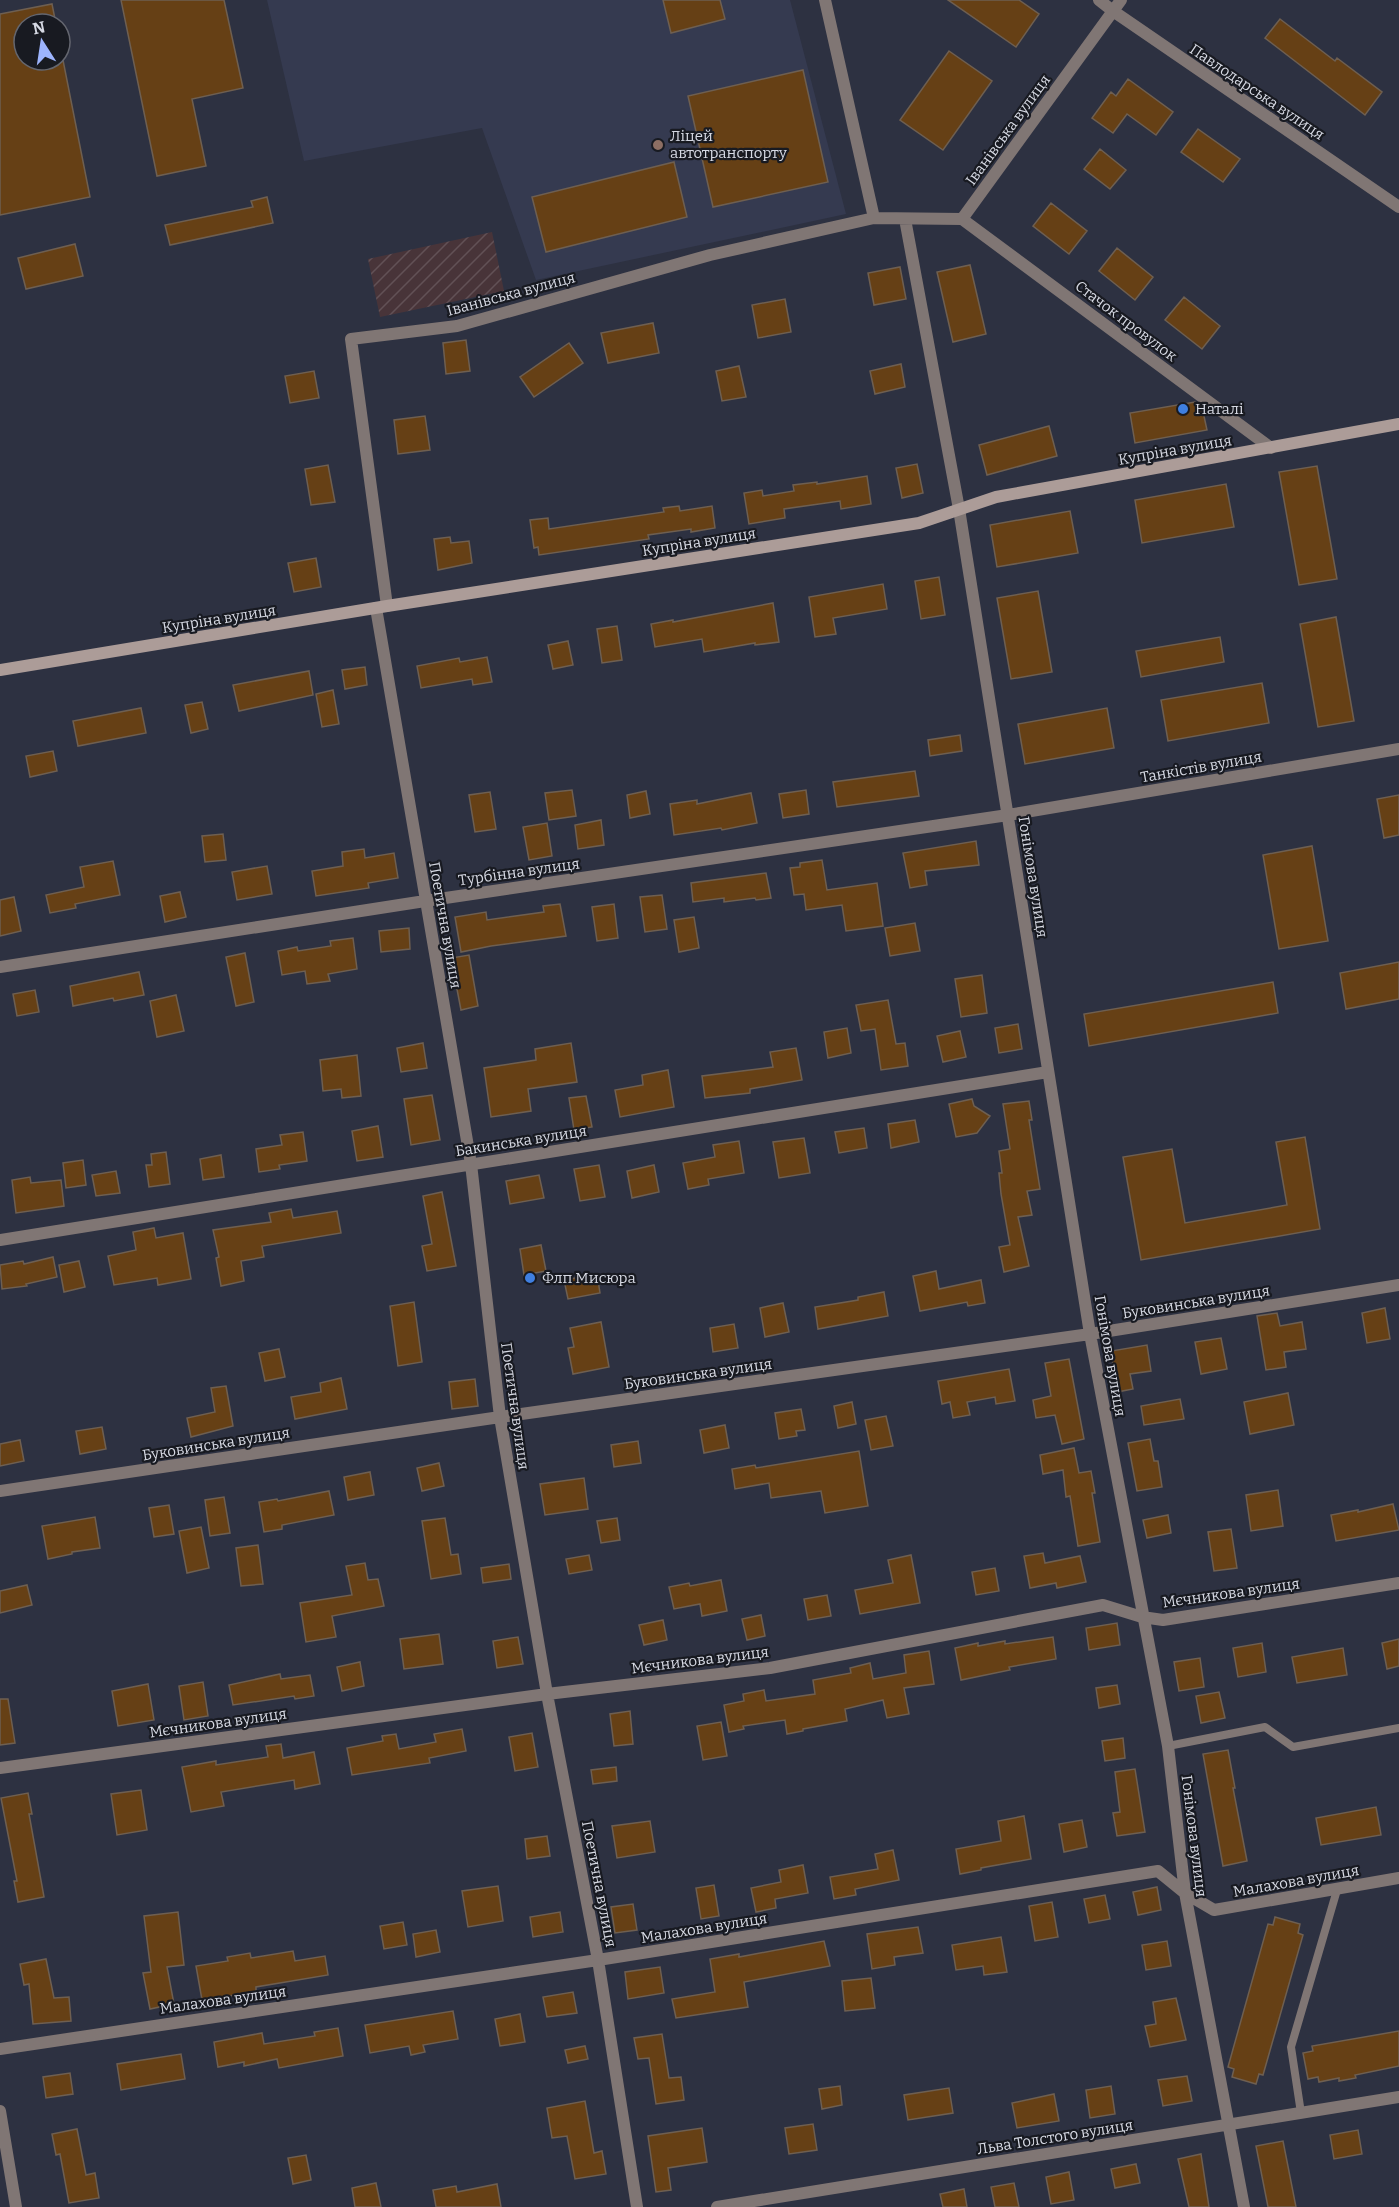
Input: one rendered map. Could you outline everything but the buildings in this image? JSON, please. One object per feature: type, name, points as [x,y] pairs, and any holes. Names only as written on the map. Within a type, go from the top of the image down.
[{"type":"main road","name":"Купріна вулиця","points":[[0,670],[381,607],[919,523],[996,497],[1399,424]]},
{"type":"street","points":[[825,0],[874,218]]},
{"type":"street","name":"Павлодарська вулиця","points":[[1099,0],[1399,207]]},
{"type":"street","name":"Іванівська вулиця","points":[[381,607],[351,339],[457,326],[710,255],[874,218],[962,219],[1121,0]]},
{"type":"street","points":[[905,219],[959,509]]},
{"type":"street","name":"Стачок провулок","points":[[962,219],[1271,448]]},
{"type":"street","name":"Гонімова вулиця","points":[[959,509],[1090,1334],[1168,1746],[1185,1893],[1244,2207]]},
{"type":"street","name":"Поетична вулиця","points":[[381,607],[425,901],[471,1164],[500,1417],[547,1694],[598,1960],[637,2207]]},
{"type":"street","name":"Танкістів вулиця","points":[[1008,815],[1399,749]]},
{"type":"street","name":"Турбінна вулиця","points":[[0,967],[425,901],[1008,815]]},
{"type":"street","name":"Бакинська вулиця","points":[[0,1240],[1048,1072]]},
{"type":"street","name":"Буковинська вулиця","points":[[0,1491],[500,1417],[1090,1334],[1399,1285]]},
{"type":"street","name":"Мєчникова вулиця","points":[[0,1768],[547,1694],[770,1668],[1103,1605],[1142,1617],[1163,1620],[1399,1583]]},
{"type":"street","name":"Малахова вулиця","points":[[0,2049],[598,1960],[1158,1871],[1185,1893],[1214,1910],[1399,1878]]},
{"type":"street","name":"Льва Толстого вулиця","points":[[717,2207],[1399,2097]]},
{"type":"street","points":[[0,2111],[16,2207]]},
{"type":"lane","points":[[1168,1746],[1265,1727],[1293,1747],[1399,1728]]},
{"type":"lane","points":[[1301,2114],[1291,2047],[1337,1890]]},
{"type":"shaded area","name":"Ліцей автотранспорту","points":[[267,0],[790,0],[846,214],[536,280],[482,128],[304,161]]},
{"type":"shaded area","points":[[492,232],[504,291],[380,317],[368,259]]},
{"type":"place","name":"Ліцей автотранспорту","points":[[658,145]]},
{"type":"place","name":"Наталі","points":[[1183,409]]},
{"type":"place","name":"Флп Мисюра","points":[[530,1278]]}]
